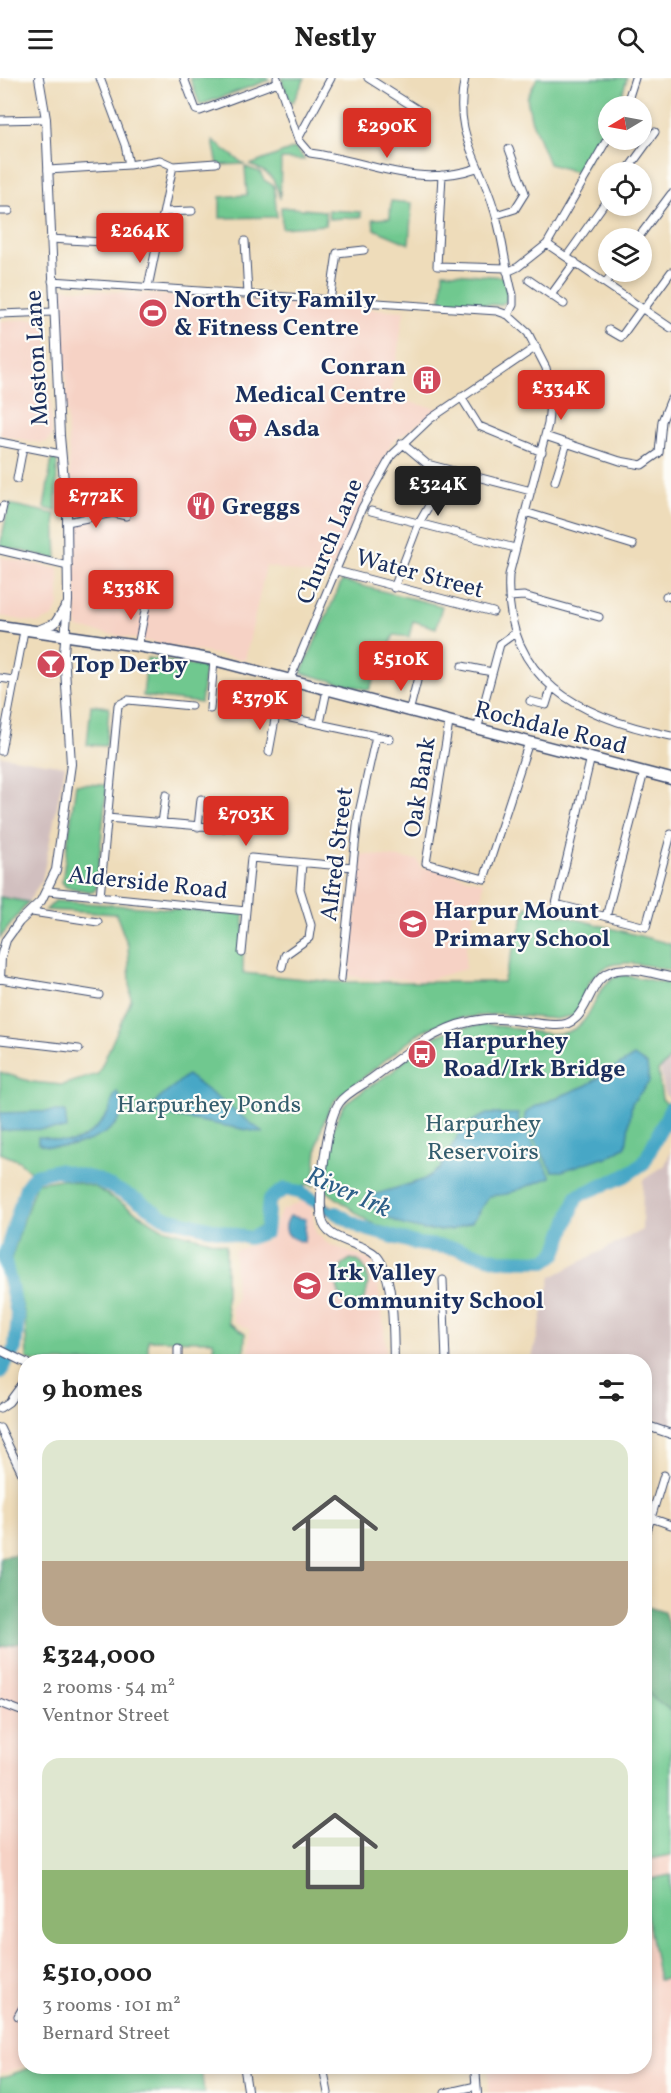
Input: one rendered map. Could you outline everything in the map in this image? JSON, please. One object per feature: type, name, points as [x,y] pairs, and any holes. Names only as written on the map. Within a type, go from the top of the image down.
[{"type":"main road","name":"Rochdale Road","points":[[0,626],[138,646],[214,660],[409,713],[671,779]]},
{"type":"street","name":"Moston Lane","points":[[0,979],[1,957],[6,940],[19,922],[32,912],[48,891],[56,870],[71,764],[65,637],[68,600],[67,522],[53,312],[46,119],[39,78]]},
{"type":"street","points":[[100,78],[125,145],[129,165]]},
{"type":"street","points":[[184,78],[196,110],[200,111],[278,80],[298,139],[310,153],[333,156],[391,173],[442,176],[477,168]]},
{"type":"street","points":[[298,139],[331,78]]},
{"type":"street","points":[[368,78],[420,111]]},
{"type":"street","points":[[465,78],[461,120],[496,215],[513,300],[507,315]]},
{"type":"street","points":[[629,96],[635,78]]},
{"type":"street","points":[[0,120],[46,119]]},
{"type":"street","points":[[633,162],[655,132]]},
{"type":"street","points":[[496,215],[515,209],[525,193],[509,149]]},
{"type":"street","points":[[442,176],[437,266],[506,270],[518,267],[547,244],[601,150]]},
{"type":"street","points":[[48,170],[129,165],[160,160],[173,166],[216,163]]},
{"type":"street","points":[[148,287],[173,166]]},
{"type":"street","points":[[646,228],[671,194]]},
{"type":"street","points":[[0,211],[9,211]]},
{"type":"street","points":[[164,212],[192,211]]},
{"type":"street","points":[[567,256],[598,212]]},
{"type":"street","points":[[50,239],[157,245]]},
{"type":"street","points":[[245,241],[248,294]]},
{"type":"street","points":[[547,244],[671,328]]},
{"type":"street","points":[[330,301],[337,254],[364,250]]},
{"type":"street","points":[[551,295],[575,262]]},
{"type":"street","points":[[609,330],[621,338],[670,274]]},
{"type":"street","points":[[529,280],[564,304]]},
{"type":"street","points":[[52,281],[148,287],[197,293],[248,294],[497,311],[507,315],[523,328],[536,347],[546,368],[551,392],[542,453],[509,575],[509,597],[515,633],[527,658],[551,689],[572,704],[641,730],[671,736]]},
{"type":"street","points":[[0,314],[53,312]]},
{"type":"street","name":"Church Lane","points":[[290,679],[381,470],[402,443],[461,397],[536,347]]},
{"type":"street","points":[[461,397],[479,426],[542,453]]},
{"type":"street","points":[[545,436],[642,465],[659,453],[662,421],[671,399]]},
{"type":"street","points":[[0,442],[61,454]]},
{"type":"street","points":[[402,443],[428,464],[531,490]]},
{"type":"street","points":[[555,481],[567,443]]},
{"type":"street","points":[[17,478],[23,447]]},
{"type":"street","points":[[394,588],[418,525],[449,470]]},
{"type":"street","points":[[0,519],[3,506]]},
{"type":"street","points":[[371,511],[418,525],[515,548]]},
{"type":"street","points":[[525,512],[633,544]]},
{"type":"street","points":[[67,522],[113,513],[126,516]]},
{"type":"street","points":[[0,550],[68,566]]},
{"type":"street","name":"Water Street","points":[[338,571],[394,588],[493,612]]},
{"type":"street","points":[[509,597],[524,596],[599,617]]},
{"type":"street","points":[[1,751],[26,631],[44,629],[55,623],[68,600]]},
{"type":"street","points":[[138,646],[147,601]]},
{"type":"street","points":[[477,730],[500,644],[515,633]]},
{"type":"street","points":[[210,709],[214,660]]},
{"type":"street","points":[[462,666],[492,672]]},
{"type":"street","points":[[409,713],[418,677]]},
{"type":"street","points":[[0,678],[14,681]]},
{"type":"street","points":[[530,701],[546,705],[551,689]]},
{"type":"street","points":[[320,723],[327,690]]},
{"type":"street","points":[[100,897],[118,705],[128,700],[191,706]]},
{"type":"street","points":[[248,709],[390,740]]},
{"type":"street","points":[[269,752],[276,714]]},
{"type":"street","name":"Oak Bank","points":[[449,723],[426,863],[484,879],[529,742]]},
{"type":"street","name":"Alfred Street","points":[[341,979],[362,795],[376,736]]},
{"type":"street","points":[[591,757],[556,904],[646,927],[671,834]]},
{"type":"street","points":[[606,917],[644,772]]},
{"type":"street","points":[[162,823],[166,795]]},
{"type":"street","points":[[198,826],[201,800]]},
{"type":"street","points":[[107,818],[224,828]]},
{"type":"street","name":"Alderside Road","points":[[242,953],[250,858],[353,867]]},
{"type":"street","points":[[282,967],[285,955],[309,938],[310,919],[300,889],[303,864]]},
{"type":"street","name":"Alderside Road","points":[[48,891],[246,911]]},
{"type":"street","points":[[32,912],[98,922]]},
{"type":"street","points":[[394,1354],[393,1319],[381,1263],[371,1251],[332,1233],[322,1219],[328,1131],[340,1101],[423,1039],[453,1027],[485,1020],[565,1025],[582,1014],[595,984],[604,975],[616,970],[633,969],[671,977]]},
{"type":"street","points":[[0,979],[99,995]]},
{"type":"street","points":[[0,1040],[79,1049]]},
{"type":"street","points":[[443,1280],[446,1354]]},
{"type":"street","points":[[178,1349],[178,1354]]},
{"type":"street","points":[[1,1351],[18,1359]]},
{"type":"street","points":[[0,1408],[9,1402],[18,1390]]},
{"type":"street","points":[[652,1427],[671,1434]]},
{"type":"street","points":[[0,1428],[18,1465]]},
{"type":"street","points":[[652,1515],[664,1475]]},
{"type":"street","points":[[652,1518],[671,1525]]},
{"type":"street","points":[[0,1703],[18,1710]]},
{"type":"street","points":[[245,2074],[248,2093]]},
{"type":"street","points":[[324,2074],[328,2093]]},
{"type":"street","points":[[445,2093],[477,2089],[476,2074]]},
{"type":"shaded area","points":[[61,288],[404,311],[391,398],[440,409],[392,442],[328,578],[266,566],[245,660],[77,628]]},
{"type":"shaded area","points":[[47,318],[52,435],[47,442],[40,443],[0,435],[0,321]]},
{"type":"shaded area","points":[[0,557],[59,569],[59,605],[53,617],[38,623],[0,616]]},
{"type":"shaded area","points":[[0,756],[65,766],[42,880],[28,902],[0,897]]},
{"type":"shaded area","name":"Harpur Mount Primary School","points":[[362,854],[418,860],[421,869],[431,868],[483,882],[482,901],[477,901],[466,948],[465,969],[423,981],[389,978],[386,981],[348,976]]},
{"type":"shaded area","points":[[668,1058],[671,1058],[671,1099],[665,1095],[660,1070]]},
{"type":"shaded area","points":[[671,1150],[671,1425],[652,1418],[652,1354],[533,1354],[551,1277],[642,1230],[643,1180],[665,1165]]},
{"type":"shaded area","name":"Irk Valley Community School","points":[[302,1201],[311,1206],[316,1233],[327,1243],[371,1261],[376,1272],[386,1354],[249,1354],[249,1329],[234,1321],[231,1308],[236,1299],[234,1251],[269,1239],[281,1211]]},
{"type":"shaded area","points":[[0,1623],[18,1624],[18,2068],[0,2074]]},
{"type":"shaded area","points":[[671,1855],[671,2093],[489,2093],[488,2074],[652,2074],[652,1859]]},
{"type":"green space","points":[[190,78],[268,78],[269,80],[200,105]]},
{"type":"green space","points":[[281,78],[305,78],[293,102],[289,100]]},
{"type":"green space","points":[[537,78],[627,78],[622,96],[598,96],[598,142],[580,173],[549,164],[531,119],[527,98]]},
{"type":"green space","points":[[213,141],[244,164],[218,165]]},
{"type":"green space","points":[[295,148],[305,160],[281,159],[280,199],[271,177],[250,165]]},
{"type":"green space","points":[[245,167],[260,172],[264,180],[274,186],[277,217],[220,218],[220,197],[247,195]]},
{"type":"green space","points":[[391,201],[412,203],[409,244],[374,229],[373,219],[390,218]]},
{"type":"green space","points":[[281,207],[325,211],[326,225],[282,228]]},
{"type":"green space","points":[[328,210],[361,212],[361,217],[329,219]]},
{"type":"green space","points":[[443,272],[504,277],[508,294],[506,302],[500,305],[441,303]]},
{"type":"green space","points":[[52,459],[57,460],[56,511],[44,508]]},
{"type":"green space","points":[[9,504],[55,514],[57,559],[0,546]]},
{"type":"green space","points":[[342,581],[442,606],[436,628],[413,621],[409,637],[394,635],[369,690],[301,673]]},
{"type":"green space","points":[[147,658],[205,667],[201,703],[143,696]]},
{"type":"green space","points":[[91,705],[109,707],[106,746],[87,745]]},
{"type":"green space","points":[[76,784],[107,785],[96,889],[93,892],[66,887],[62,882]]},
{"type":"green space","points":[[0,897],[28,902],[0,938]]},
{"type":"green space","name":"Harpurhey Ponds","points":[[55,901],[244,914],[243,973],[335,982],[503,982],[527,906],[671,944],[671,971],[628,963],[608,966],[591,980],[576,1015],[556,1019],[499,1014],[452,1019],[422,1031],[335,1100],[321,1131],[314,1186],[307,1184],[278,1199],[264,1225],[250,1232],[165,1214],[96,1175],[57,1166],[30,1171],[19,1161],[0,1153],[0,1072],[32,1082],[62,1085],[98,1074],[131,1000],[128,946],[116,914],[46,910]]},
{"type":"green space","name":"Harpurhey Reservoirs","points":[[624,975],[671,984],[671,1058],[658,1071],[662,1099],[668,1105],[642,1160],[625,1173],[575,1194],[553,1248],[543,1257],[499,1255],[454,1242],[417,1240],[369,1222],[324,1189],[331,1138],[342,1109],[358,1094],[393,1071],[423,1043],[452,1030],[484,1025],[551,1034],[570,1031],[586,1018],[606,984]]},
{"type":"green space","points":[[62,1179],[95,1187],[162,1228],[226,1245],[226,1304],[229,1323],[245,1333],[244,1354],[215,1354],[213,1341],[148,1340],[148,1354],[27,1354],[25,1315],[10,1262],[36,1183]]},
{"type":"green space","points":[[351,1259],[358,1261],[366,1270],[368,1283],[362,1302],[353,1304],[346,1302],[341,1296],[337,1280],[339,1271]]},
{"type":"green space","points":[[18,1554],[18,1643],[0,1647],[0,1557]]},
{"type":"green space","points":[[652,1608],[664,1612],[671,1632],[671,1711],[652,1696]]},
{"type":"green space","points":[[652,1696],[671,1711],[671,1855],[652,1859]]},
{"type":"green space","points":[[671,1875],[671,1978],[659,1980],[652,1944],[652,1879]]},
{"type":"green space","points":[[18,2072],[18,2074],[202,2074],[204,2093],[0,2093],[0,2078]]},
{"type":"water","points":[[634,1056],[647,1065],[649,1082],[632,1103],[626,1146],[605,1159],[603,1157],[562,1171],[552,1171],[525,1123],[525,1114],[532,1108],[587,1085]]},
{"type":"water","points":[[187,1075],[264,1133],[145,1111]]},
{"type":"water","points":[[117,1092],[123,1105],[120,1118],[98,1137],[66,1146],[38,1143],[38,1137],[72,1142],[84,1137],[105,1118]]},
{"type":"water","points":[[65,1111],[67,1129],[0,1130],[0,1113]]},
{"type":"water","points":[[487,1114],[518,1114],[520,1130],[525,1130],[551,1177],[507,1194],[489,1196],[472,1222],[451,1230],[424,1230],[403,1225],[376,1211],[373,1206],[373,1195],[423,1180],[440,1169],[463,1126]]},
{"type":"water","points":[[301,1188],[353,1219],[351,1227],[298,1198]]},
{"type":"water","points":[[290,1216],[306,1219],[304,1242],[288,1234],[286,1226]]},
{"type":"waterway","name":"River Irk","points":[[336,1213],[362,1228],[418,1244],[454,1248],[499,1260],[545,1261],[556,1253],[577,1196],[625,1176],[644,1163],[671,1108]]},
{"type":"waterway","name":"River Irk","points":[[0,1373],[15,1348],[18,1317],[4,1258],[26,1187],[35,1175],[57,1170],[96,1179],[139,1201],[163,1217],[249,1238],[266,1232],[269,1200],[285,1189],[302,1193],[314,1200]]},
{"type":"place","name":"North City Family & Fitness Centre","points":[[153,313]]},
{"type":"place","name":"Conran Medical Centre","points":[[427,380]]},
{"type":"place","name":"Asda","points":[[243,428]]},
{"type":"place","name":"Greggs","points":[[201,506]]},
{"type":"place","name":"Top Derby","points":[[51,664]]},
{"type":"place","name":"Harpur Mount Primary School","points":[[413,924]]},
{"type":"place","name":"Harpurhey Road/Irk Bridge","points":[[422,1054]]},
{"type":"place","name":"Irk Valley Community School","points":[[307,1286]]}]
